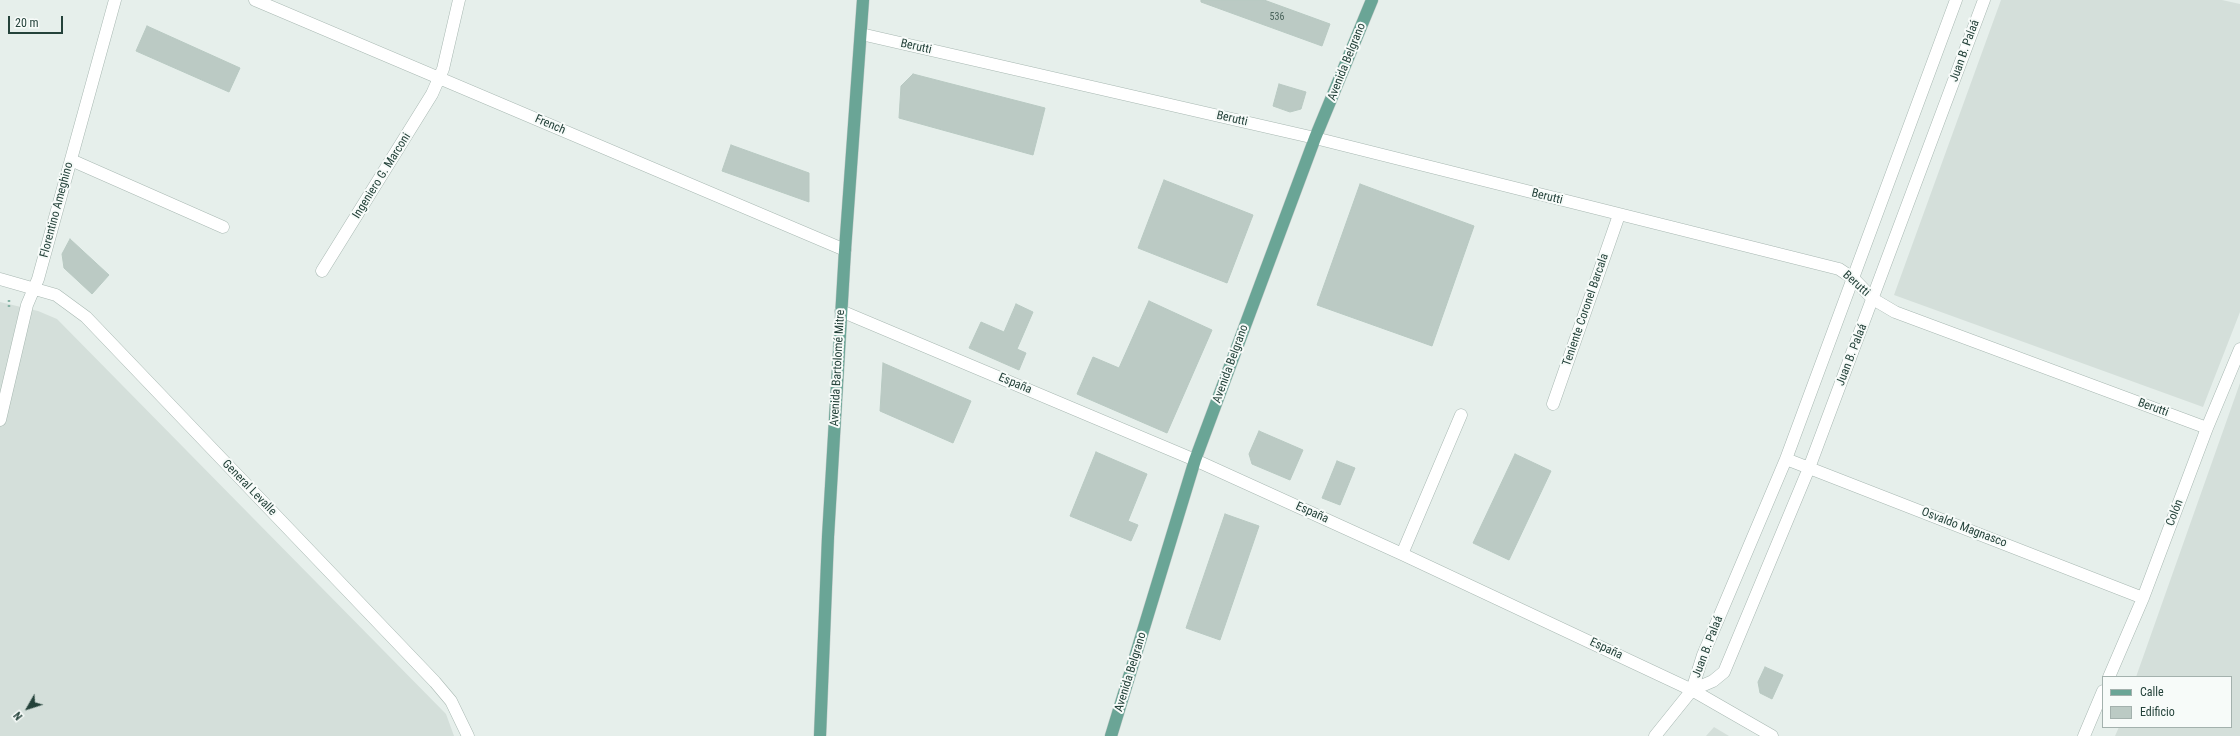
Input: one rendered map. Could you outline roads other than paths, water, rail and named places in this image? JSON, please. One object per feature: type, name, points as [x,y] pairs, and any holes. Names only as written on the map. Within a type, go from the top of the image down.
[{"type":"main road","name":"Avenida Bartolomé Mitre","points":[[820,736],[822,659],[841,311],[863,0]]},
{"type":"main road","name":"Avenida Belgrano","points":[[1111,736],[1195,460],[1315,138],[1372,0]]},
{"type":"street","name":"Florentino Ameghino","points":[[0,420],[27,305],[34,288],[71,160],[115,0]]},
{"type":"street","name":"French","points":[[255,0],[845,250]]},
{"type":"street","name":"Ingeniero G. Marconi","points":[[322,271],[440,79],[459,0]]},
{"type":"street","name":"Juan B. Palaá","points":[[1655,736],[1692,690],[1703,655],[1786,459],[1854,279],[1956,0]]},
{"type":"street","name":"Juan B. Palaá","points":[[1692,690],[1713,681],[1724,672],[1809,468],[1984,0]]},
{"type":"street","name":"Berutti","points":[[861,34],[1315,138],[1839,269],[1854,279],[1872,299],[1895,312],[2207,428]]},
{"type":"street","points":[[71,160],[223,227]]},
{"type":"street","name":"Teniente Coronel Barcala","points":[[1553,404],[1619,215]]},
{"type":"street","name":"General Levalle","points":[[0,279],[56,295],[86,317],[435,682],[451,701],[468,736]]},
{"type":"street","name":"España","points":[[841,311],[1195,460],[1402,554],[1692,690],[1772,736]]},
{"type":"street","name":"Colón","points":[[2109,676],[2143,598],[2207,428],[2240,349]]},
{"type":"street","points":[[1402,554],[1461,415]]},
{"type":"street","name":"Osvaldo Magnasco","points":[[1786,459],[2143,598]]},
{"type":"street","points":[[2084,736],[2102,693]]}]
